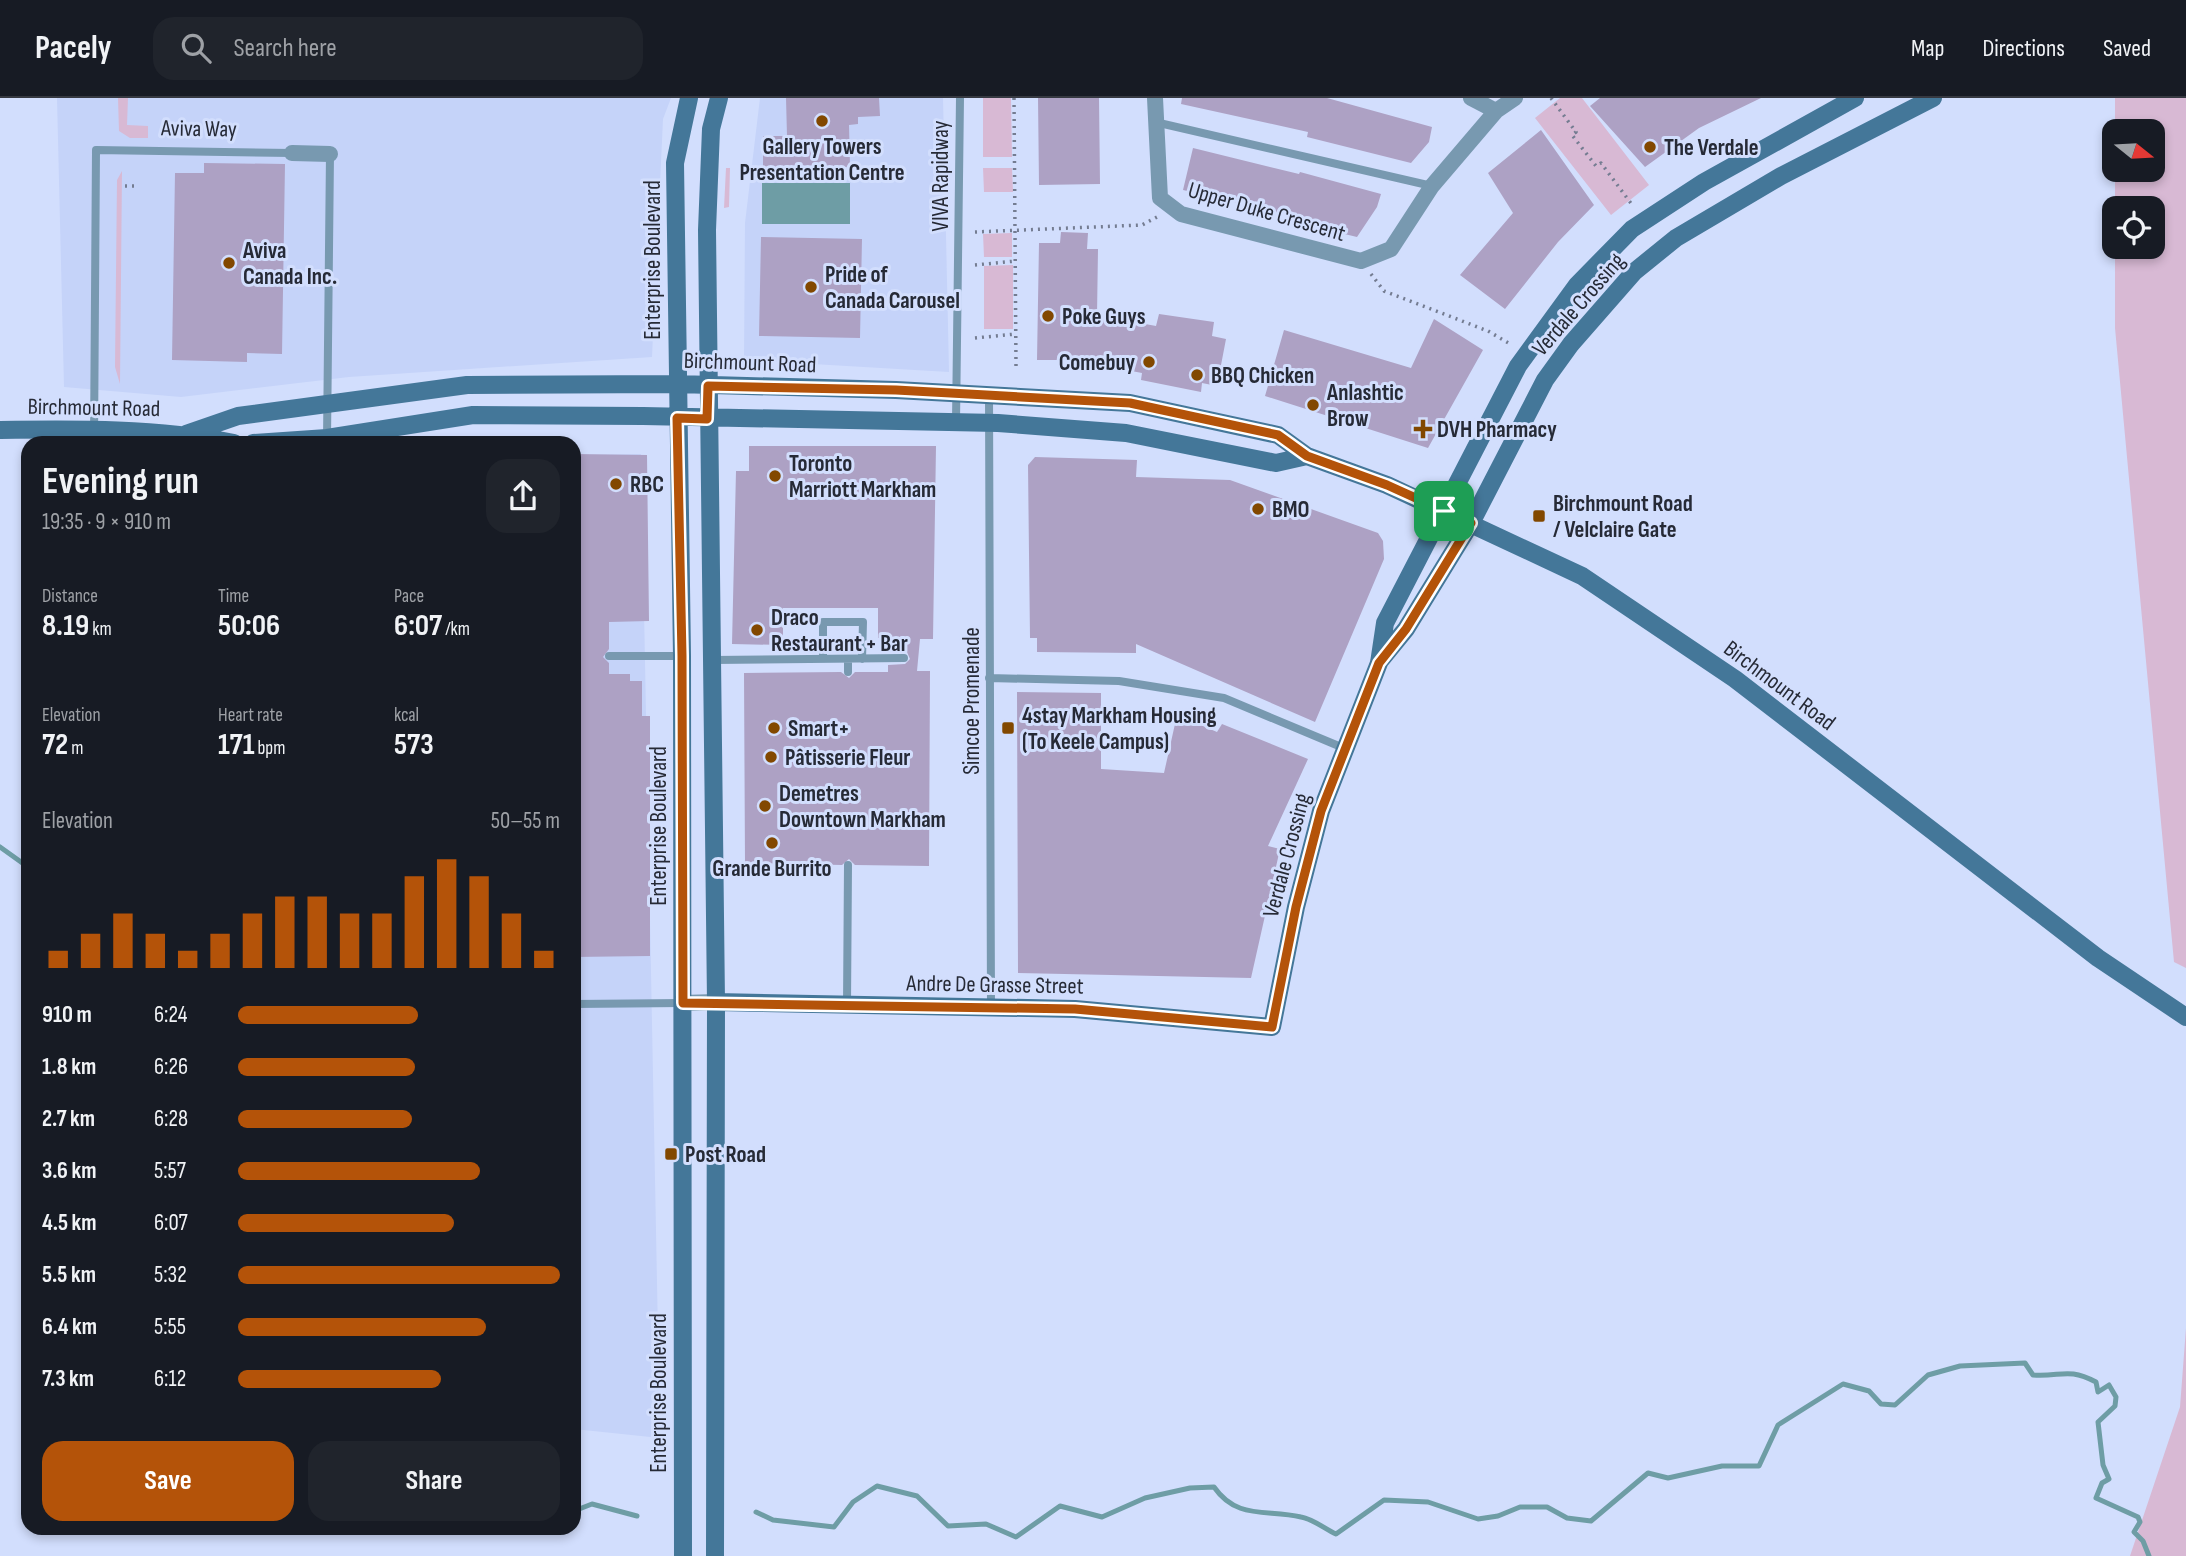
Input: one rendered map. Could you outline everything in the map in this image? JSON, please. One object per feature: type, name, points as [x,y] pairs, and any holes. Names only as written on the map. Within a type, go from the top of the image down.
[{"type":"main road","name":"Enterprise Boulevard","points":[[683,1556],[682,656],[675,163],[689,98]]},
{"type":"main road","points":[[715,1556],[716,1002],[707,419],[710,142],[719,98]]},
{"type":"main road","name":"Verdale Crossing","points":[[1272,1027],[1299,895],[1321,811],[1379,663],[1385,623],[1526,352],[1577,285],[1632,229],[1704,182],[1855,98]]},
{"type":"main road","name":"Verdale Crossing","points":[[1379,663],[1406,629],[1471,523],[1545,380],[1571,344],[1634,272],[1676,238],[1781,176],[1933,98]]},
{"type":"main road","name":"Birchmount Road","points":[[186,434],[238,415],[467,385],[677,384],[989,394],[1130,403],[1278,435],[1307,456],[1387,485],[1582,576],[1735,679],[2098,958],[2186,1017]]},
{"type":"main road","points":[[355,436],[473,415],[956,422],[1126,433],[1276,463],[1307,456]]},
{"type":"main road","name":"Birchmount Road","points":[[0,430],[94,436],[197,436]]},
{"type":"main road","name":"Andre De Grasse Street","points":[[716,1002],[1075,1009],[1272,1027]]},
{"type":"street","name":"Upper Duke Crescent","points":[[1155,98],[1160,198],[1172,208],[1181,214],[1361,261],[1391,249],[1432,186],[1496,111],[1515,98]]},
{"type":"street","points":[[1471,98],[1496,111]]},
{"type":"street","name":"Aviva Way","points":[[292,153],[330,154]]},
{"type":"street","points":[[683,1003],[716,1002]]},
{"type":"lane","name":"VIVA Rapidway","points":[[956,422],[960,98]]},
{"type":"lane","points":[[1155,122],[1432,186]]},
{"type":"lane","name":"Aviva Way","points":[[94,436],[96,150],[292,153]]},
{"type":"lane","name":"Aviva Way","points":[[327,436],[330,154]]},
{"type":"lane","name":"Simcoe Promenade","points":[[989,394],[991,1008]]},
{"type":"lane","points":[[823,659],[823,622],[863,622],[862,659]]},
{"type":"lane","points":[[609,656],[682,656]]},
{"type":"lane","points":[[848,659],[848,672]]},
{"type":"lane","points":[[710,660],[904,659]]},
{"type":"lane","points":[[989,678],[1119,681],[1224,698],[1346,748]]},
{"type":"lane","points":[[847,1005],[848,864]]},
{"type":"lane","points":[[581,1004],[683,1003]]},
{"type":"path","points":[[1014,98],[1016,367]]},
{"type":"path","points":[[1551,98],[1576,132],[1572,135],[1596,166],[1601,163],[1633,206]]},
{"type":"path","points":[[125,186],[137,186]]},
{"type":"path","points":[[975,232],[1142,225],[1172,208]]},
{"type":"path","points":[[975,265],[1016,261]]},
{"type":"path","points":[[1361,261],[1384,291],[1488,331],[1526,352]]},
{"type":"path","points":[[975,338],[1016,334]]},
{"type":"shaded area","points":[[57,98],[671,98],[663,119],[652,357],[349,377],[181,397],[64,387]]},
{"type":"shaded area","points":[[118,98],[128,98],[127,125],[148,126],[148,138],[130,138],[119,131]]},
{"type":"shaded area","points":[[760,98],[943,98],[949,372],[744,360],[745,223]]},
{"type":"shaded area","points":[[983,98],[1011,98],[1012,157],[983,157]]},
{"type":"shaded area","points":[[1560,98],[1582,98],[1649,185],[1611,215],[1535,118]]},
{"type":"shaded area","points":[[2115,98],[2186,98],[2186,968],[2174,962],[2115,328],[2115,259],[2165,259],[2165,196],[2115,196],[2115,182],[2165,182],[2165,119],[2115,119]]},
{"type":"shaded area","points":[[726,168],[730,168],[729,207],[724,208]]},
{"type":"shaded area","points":[[983,168],[1012,168],[1013,192],[984,192]]},
{"type":"shaded area","points":[[122,171],[120,384],[115,367],[117,180]]},
{"type":"shaded area","points":[[762,183],[850,183],[850,224],[762,224]]},
{"type":"shaded area","points":[[1012,233],[1012,257],[984,257],[983,234]]},
{"type":"shaded area","points":[[1013,265],[1013,329],[984,329],[984,266]]},
{"type":"shaded area","points":[[641,454],[660,1438],[581,1430],[581,455]]},
{"type":"shaded area","points":[[2186,1328],[2186,1556],[2130,1556],[2180,1407]]},
{"type":"building","points":[[786,98],[879,98],[880,116],[858,117],[858,124],[849,125],[850,167],[763,167],[763,136],[787,136]]},
{"type":"building","points":[[1038,98],[1099,98],[1100,184],[1039,185]]},
{"type":"building","points":[[1182,98],[1327,98],[1432,127],[1429,142],[1411,163],[1307,137],[1308,132],[1181,104]]},
{"type":"building","name":"The Verdale","points":[[1600,98],[1761,98],[1699,128],[1645,167],[1590,106]]},
{"type":"building","points":[[1541,130],[1594,205],[1558,242],[1505,309],[1460,275],[1513,213],[1488,173]]},
{"type":"building","points":[[1193,148],[1299,174],[1300,172],[1381,194],[1377,207],[1357,237],[1286,220],[1288,215],[1183,190]]},
{"type":"building","name":"Aviva Canada Inc.","points":[[204,163],[285,164],[282,354],[247,353],[247,362],[172,360],[175,173],[204,173]]},
{"type":"building","points":[[1061,232],[1088,233],[1087,249],[1098,249],[1097,315],[1156,326],[1159,314],[1214,322],[1212,336],[1226,339],[1217,386],[1202,383],[1201,392],[1141,380],[1142,373],[1105,366],[1106,360],[1037,360],[1039,243],[1060,243]]},
{"type":"building","name":"Pride of Canada Carousel","points":[[761,237],[862,239],[860,338],[759,336]]},
{"type":"building","points":[[1434,319],[1483,350],[1428,448],[1265,396],[1284,330],[1411,368]]},
{"type":"building","points":[[749,446],[936,446],[933,639],[920,639],[917,671],[930,671],[929,866],[855,865],[849,859],[842,865],[745,863],[744,673],[841,672],[849,678],[855,672],[888,672],[888,665],[905,664],[910,659],[907,652],[889,652],[889,638],[878,638],[878,608],[783,608],[783,645],[732,644],[736,471],[749,471]]},
{"type":"building","points":[[581,454],[647,455],[649,621],[609,622],[609,649],[603,657],[609,663],[609,674],[630,674],[630,681],[642,681],[642,716],[650,716],[650,956],[581,957]]},
{"type":"building","points":[[1035,457],[1137,460],[1136,477],[1230,480],[1378,533],[1383,541],[1384,559],[1315,722],[1136,644],[1136,653],[1037,652],[1037,638],[1030,638],[1028,465]]},
{"type":"building","points":[[1017,692],[1101,693],[1101,769],[1164,773],[1177,715],[1217,732],[1222,724],[1308,759],[1268,846],[1280,849],[1251,978],[1018,973]]},
{"type":"waterway","points":[[0,847],[21,862]]},
{"type":"waterway","points":[[756,1512],[773,1520],[834,1527],[853,1502],[877,1486],[917,1496],[948,1526],[986,1524],[1016,1537],[1060,1506],[1102,1517],[1145,1498],[1190,1488],[1214,1487],[1223,1497],[1242,1509],[1305,1518],[1336,1534],[1384,1500],[1428,1502],[1478,1519],[1498,1516],[1520,1507],[1547,1507],[1567,1518],[1591,1521],[1648,1473],[1668,1478],[1722,1466],[1759,1466],[1778,1425],[1843,1384],[1869,1391],[1881,1404],[1895,1405],[1928,1375],[1960,1366],[2025,1363],[2033,1375],[2064,1374],[2086,1377],[2096,1382],[2098,1392],[2109,1385],[2116,1397],[2115,1406],[2098,1422],[2103,1465],[2109,1479],[2102,1483],[2096,1498],[2138,1517],[2140,1522],[2134,1532],[2143,1541],[2149,1556]]},
{"type":"waterway","points":[[581,1508],[592,1504],[637,1516]]},
{"type":"place","name":"Gallery Towers Presentation Centre","points":[[822,121]]},
{"type":"place","name":"The Verdale","points":[[1650,147]]},
{"type":"place","name":"Aviva Canada Inc.","points":[[229,263]]},
{"type":"place","name":"Pride of Canada Carousel","points":[[811,287]]},
{"type":"place","name":"Poke Guys","points":[[1048,316]]},
{"type":"place","name":"Comebuy","points":[[1149,362]]},
{"type":"place","name":"BBQ Chicken","points":[[1197,375]]},
{"type":"place","name":"Anlashtic Brow","points":[[1313,405]]},
{"type":"place","name":"DVH Pharmacy","points":[[1423,429]]},
{"type":"place","name":"Toronto Marriott Markham","points":[[775,476]]},
{"type":"place","name":"RBC","points":[[616,484]]},
{"type":"place","name":"BMO","points":[[1258,509]]},
{"type":"place","name":"Birchmount Road / Velclaire Gate","points":[[1539,516]]},
{"type":"place","name":"Draco Restaurant + Bar","points":[[757,630]]},
{"type":"place","name":"Smart+","points":[[774,728]]},
{"type":"place","name":"4stay Markham Housing (To Keele Campus)","points":[[1008,728]]},
{"type":"place","name":"Pâtisserie Fleur","points":[[771,757]]},
{"type":"place","name":"Demetres Downtown Markham","points":[[765,806]]},
{"type":"place","name":"Grande Burrito","points":[[772,843]]},
{"type":"place","name":"Post Road","points":[[671,1154]]},
{"type":"route","points":[[708,386],[896,390],[1130,403],[1278,435],[1307,456],[1387,485],[1444,511],[1471,523],[1406,629],[1379,663],[1321,811],[1296,907],[1272,1027],[1075,1009],[683,1003],[682,656],[677,418],[707,419],[708,386]]}]
